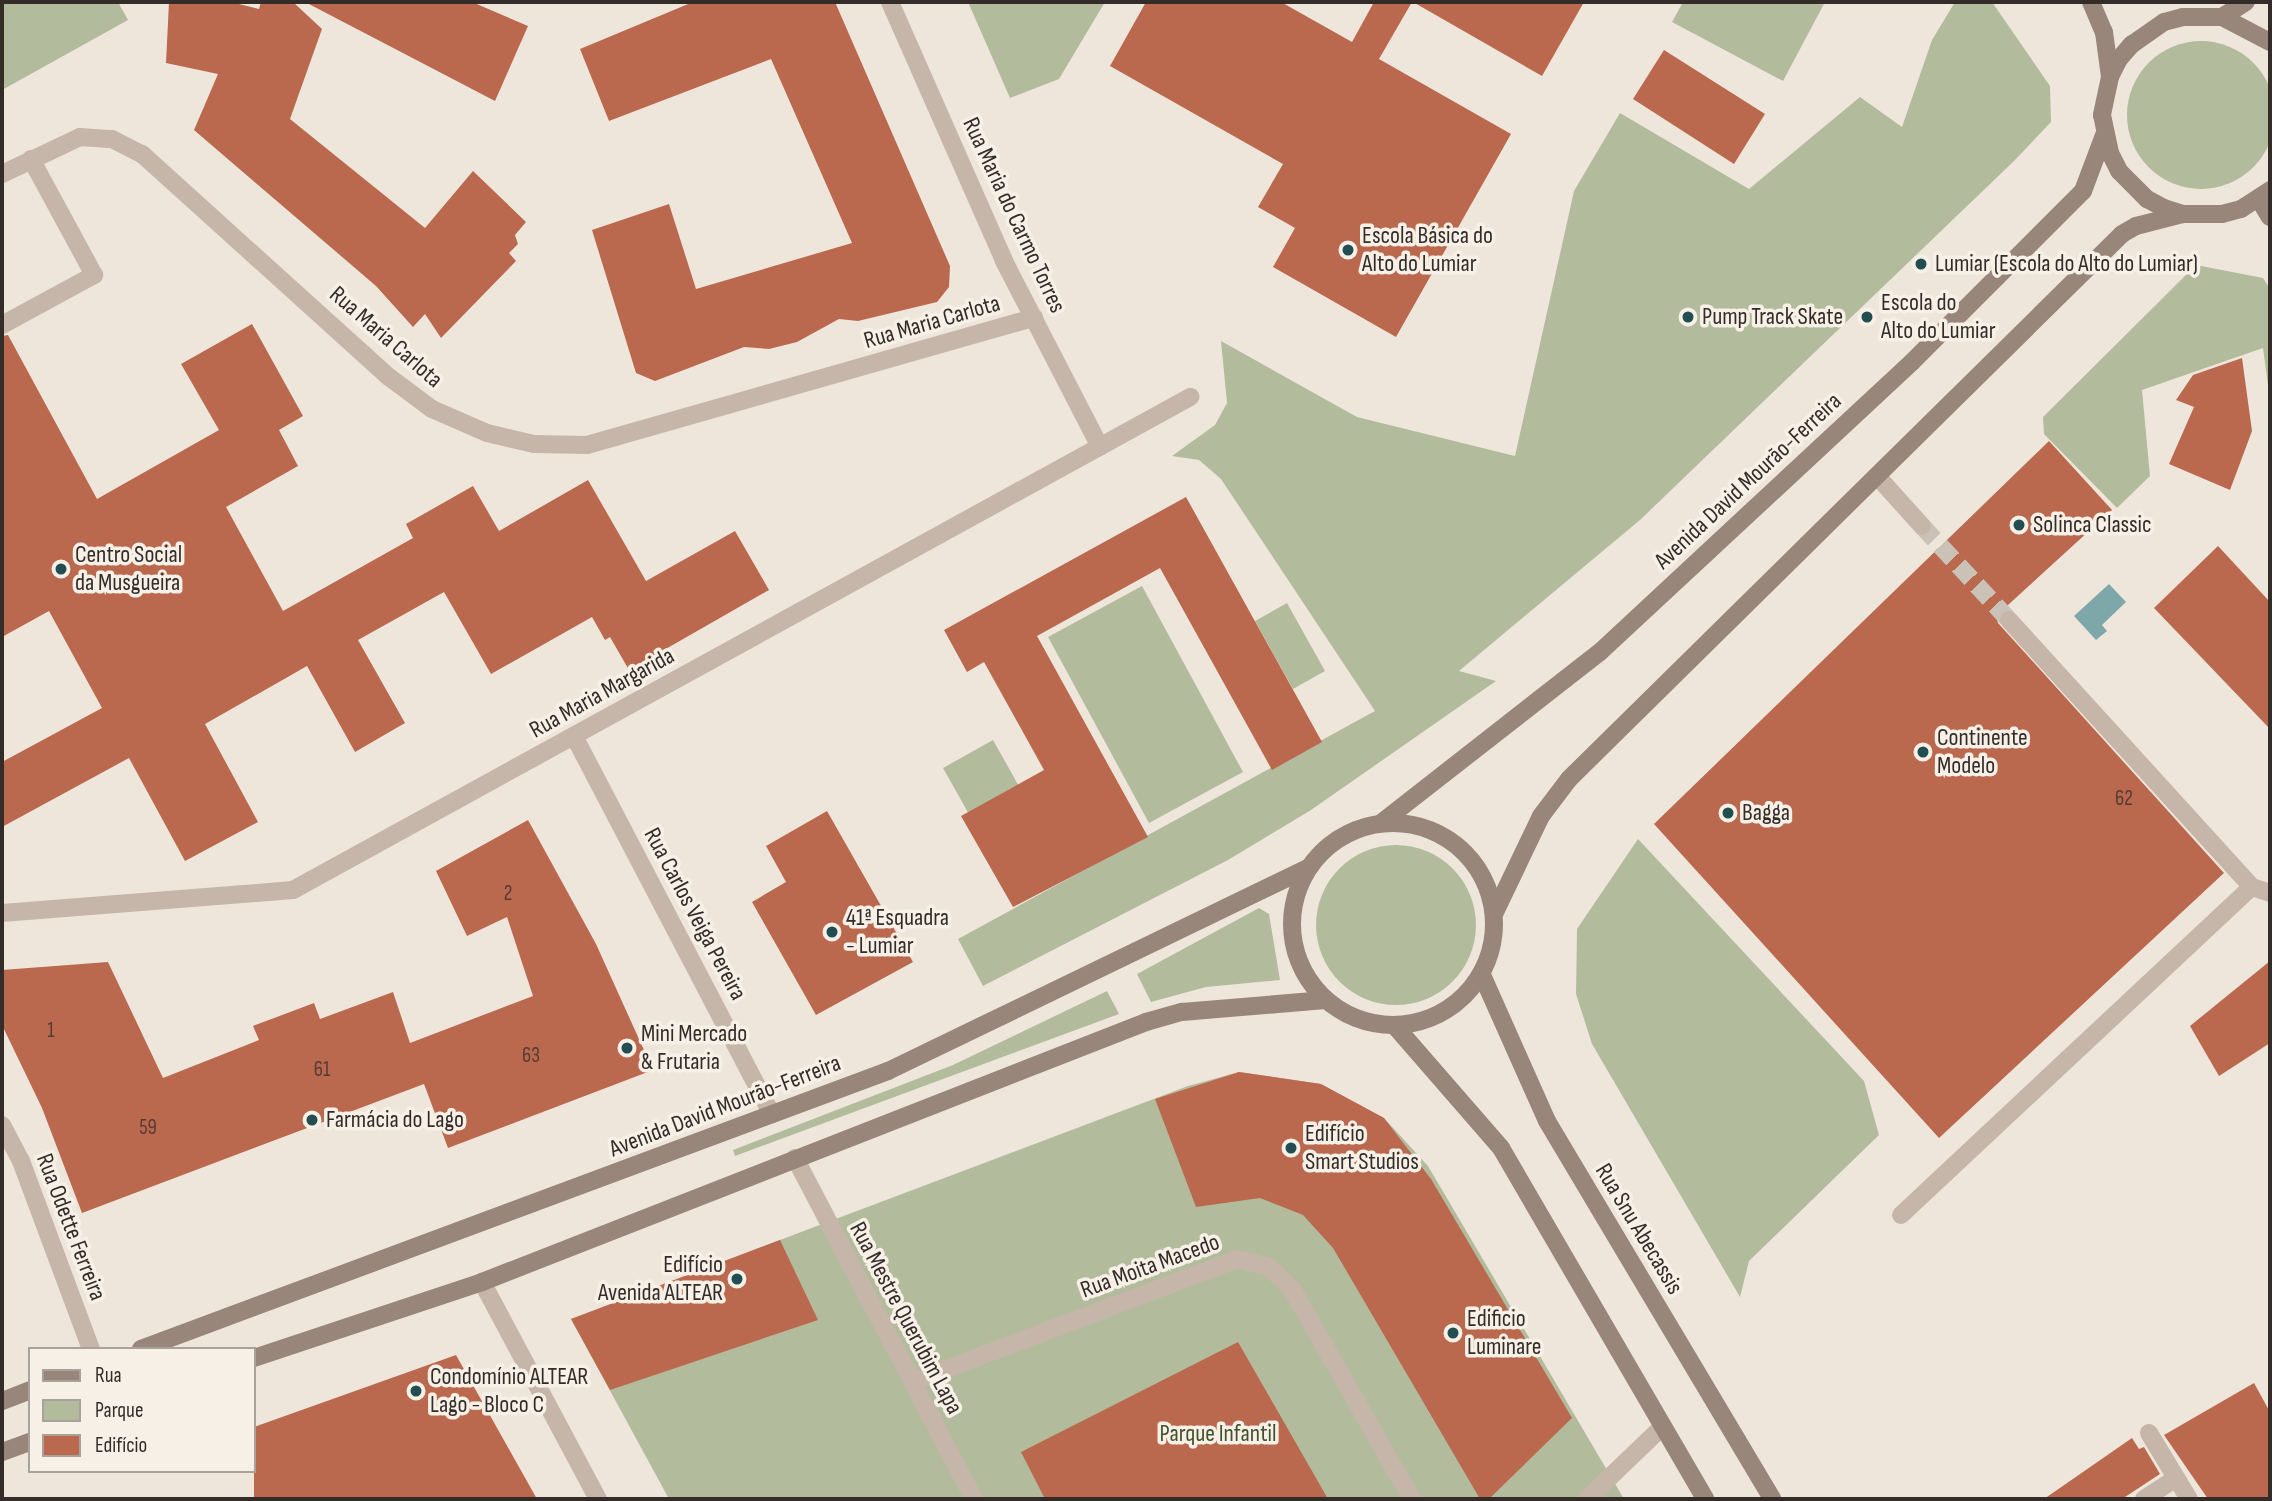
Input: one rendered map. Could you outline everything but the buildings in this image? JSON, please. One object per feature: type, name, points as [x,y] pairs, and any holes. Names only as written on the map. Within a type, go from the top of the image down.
[{"type":"street","name":"Rua Maria do Carmo Torres","points":[[890,2],[1034,318],[1100,447]]},
{"type":"street","points":[[2091,2],[2104,32],[2110,77],[2102,115],[2104,135],[2110,153],[2132,186],[2147,199],[2183,214]]},
{"type":"street","points":[[2179,2],[2203,15]]},
{"type":"street","points":[[2222,17],[2246,2]]},
{"type":"street","points":[[2110,77],[2132,44],[2164,22],[2203,15],[2222,17],[2270,42]]},
{"type":"street","name":"Avenida David Mourão-Ferreira","points":[[1381,823],[1600,652],[1912,362],[2082,191],[2104,135]]},
{"type":"street","name":"Rua Maria Carlota","points":[[2,174],[80,137],[112,139],[142,154],[389,377],[432,409],[487,433],[534,444],[587,445],[1034,318]]},
{"type":"street","points":[[2,325],[94,275],[31,159]]},
{"type":"street","points":[[1495,912],[1541,816],[1569,779],[2122,234],[2136,226],[2183,214],[2222,214],[2264,194],[2270,217]]},
{"type":"street","name":"Rua Maria Margarida","points":[[2,913],[261,896],[293,890],[1190,397]]},
{"type":"street","points":[[1877,476],[1922,526]]},
{"type":"street","points":[[2009,620],[2252,887],[2270,893]]},
{"type":"street","name":"Rua Carlos Veiga Pereira","points":[[575,736],[772,1114]]},
{"type":"street","points":[[1381,823],[1413,824],[1443,835],[1460,848],[1486,882],[1495,912],[1493,945],[1482,975],[1460,1002],[1430,1020],[1395,1026],[1370,1023],[1325,1000],[1307,978],[1295,951],[1292,923],[1296,894],[1308,868],[1328,846],[1353,831],[1381,823]]},
{"type":"street","name":"Avenida David Mourão-Ferreira","points":[[146,1347],[913,1059],[1308,868]]},
{"type":"street","points":[[1901,1215],[2252,887]]},
{"type":"street","name":"Rua Snu Abecassis","points":[[1482,975],[1547,1121],[1772,1499]]},
{"type":"street","points":[[256,1357],[482,1282],[1146,1022],[1182,1012],[1325,1000]]},
{"type":"street","points":[[1395,1026],[1501,1148],[1704,1499]]},
{"type":"street","name":"Rua Odette Ferreira","points":[[2,1125],[21,1161],[90,1347]]},
{"type":"street","name":"Rua Mestre Querubim Lapa","points":[[795,1158],[974,1499]]},
{"type":"street","name":"Rua Moita Macedo","points":[[912,1382],[1237,1259],[1269,1267],[1292,1289],[1412,1499]]},
{"type":"street","points":[[482,1282],[598,1499]]},
{"type":"street","points":[[2,1401],[28,1391]]},
{"type":"street","points":[[1587,1499],[1662,1427]]},
{"type":"street","points":[[2150,1433],[2189,1499]]},
{"type":"street","points":[[2,1452],[28,1443]]},
{"type":"street","points":[[2144,1499],[2176,1478]]},
{"type":"green space","points":[[2,2],[118,2],[128,20],[2,90]]},
{"type":"green space","points":[[968,2],[1105,2],[1059,79],[1010,98]]},
{"type":"green space","points":[[1683,2],[1825,2],[1783,81],[1672,22]]},
{"type":"green space","points":[[1955,2],[1992,2],[2050,86],[2051,122],[2014,161],[1640,520],[1459,671],[1496,681],[1311,810],[1228,860],[983,986],[958,939],[1375,711],[1221,479],[1199,460],[1172,456],[1215,425],[1227,403],[1221,341],[1357,417],[1515,456],[1574,191],[1620,113],[1749,189],[1860,97],[1902,127],[1932,40]]},
{"type":"green space","points":[[2201,41],[2229,47],[2253,63],[2269,87],[2273,101],[2273,129],[2269,143],[2253,167],[2229,183],[2201,189],[2173,183],[2149,167],[2133,143],[2127,115],[2133,87],[2149,63],[2173,47]]},
{"type":"green space","points":[[2196,265],[2263,278],[2270,289],[2270,400],[2263,348],[2142,390],[2150,476],[2117,508],[2044,434],[2043,417]]},
{"type":"green space","points":[[1142,586],[1243,772],[1149,823],[1048,637]]},
{"type":"green space","points":[[1287,603],[1325,671],[1293,689],[1255,621]]},
{"type":"green space","points":[[993,740],[1020,788],[970,816],[943,768]]},
{"type":"green space","points":[[1638,839],[1864,1081],[1879,1135],[1749,1261],[1740,1297],[1592,1044],[1576,994],[1577,929]]},
{"type":"green space","points":[[1396,845],[1426,851],[1452,869],[1470,895],[1476,925],[1470,955],[1452,981],[1426,999],[1396,1005],[1366,999],[1340,981],[1322,955],[1316,925],[1322,895],[1340,869],[1366,851]]},
{"type":"green space","points":[[1259,908],[1269,914],[1280,980],[1206,987],[1151,1002],[1137,974]]},
{"type":"green space","points":[[1107,991],[1119,1014],[735,1156],[733,1150],[953,1065]]},
{"type":"green space","name":"Parque Infantil","points":[[1239,1072],[1321,1084],[1384,1118],[1428,1166],[1624,1499],[669,1499],[571,1319],[1188,1086]]},
{"type":"water","points":[[2109,584],[2126,602],[2102,625],[2107,631],[2096,640],[2074,616]]},
{"type":"tunnel","points":[[1922,526],[2009,620]]},
{"type":"place","name":"Escola Básica do Alto do Lumiar","points":[[1348,250]]},
{"type":"place","name":"Lumiar (Escola do Alto do Lumiar)","points":[[1921,264]]},
{"type":"place","name":"Pump Track Skate","points":[[1688,317]]},
{"type":"place","name":"Escola do Alto do Lumiar","points":[[1867,317]]},
{"type":"place","name":"Solinca Classic","points":[[2019,525]]},
{"type":"place","name":"Centro Social da Musgueira","points":[[61,569]]},
{"type":"place","name":"Continente Modelo","points":[[1923,752]]},
{"type":"place","name":"Bagga","points":[[1728,813]]},
{"type":"place","name":"41ª Esquadra - Lumiar","points":[[832,932]]},
{"type":"place","name":"Mini Mercado & Frutaria","points":[[627,1048]]},
{"type":"place","name":"Farmácia do Lago","points":[[312,1120]]},
{"type":"place","name":"Edifício Smart Studios","points":[[1291,1148]]},
{"type":"place","name":"Edifício Avenida ALTEAR","points":[[737,1279]]},
{"type":"place","name":"Edificio Luminare","points":[[1453,1333]]},
{"type":"place","name":"Condomínio ALTEAR Lago - Bloco C","points":[[416,1391]]}]
